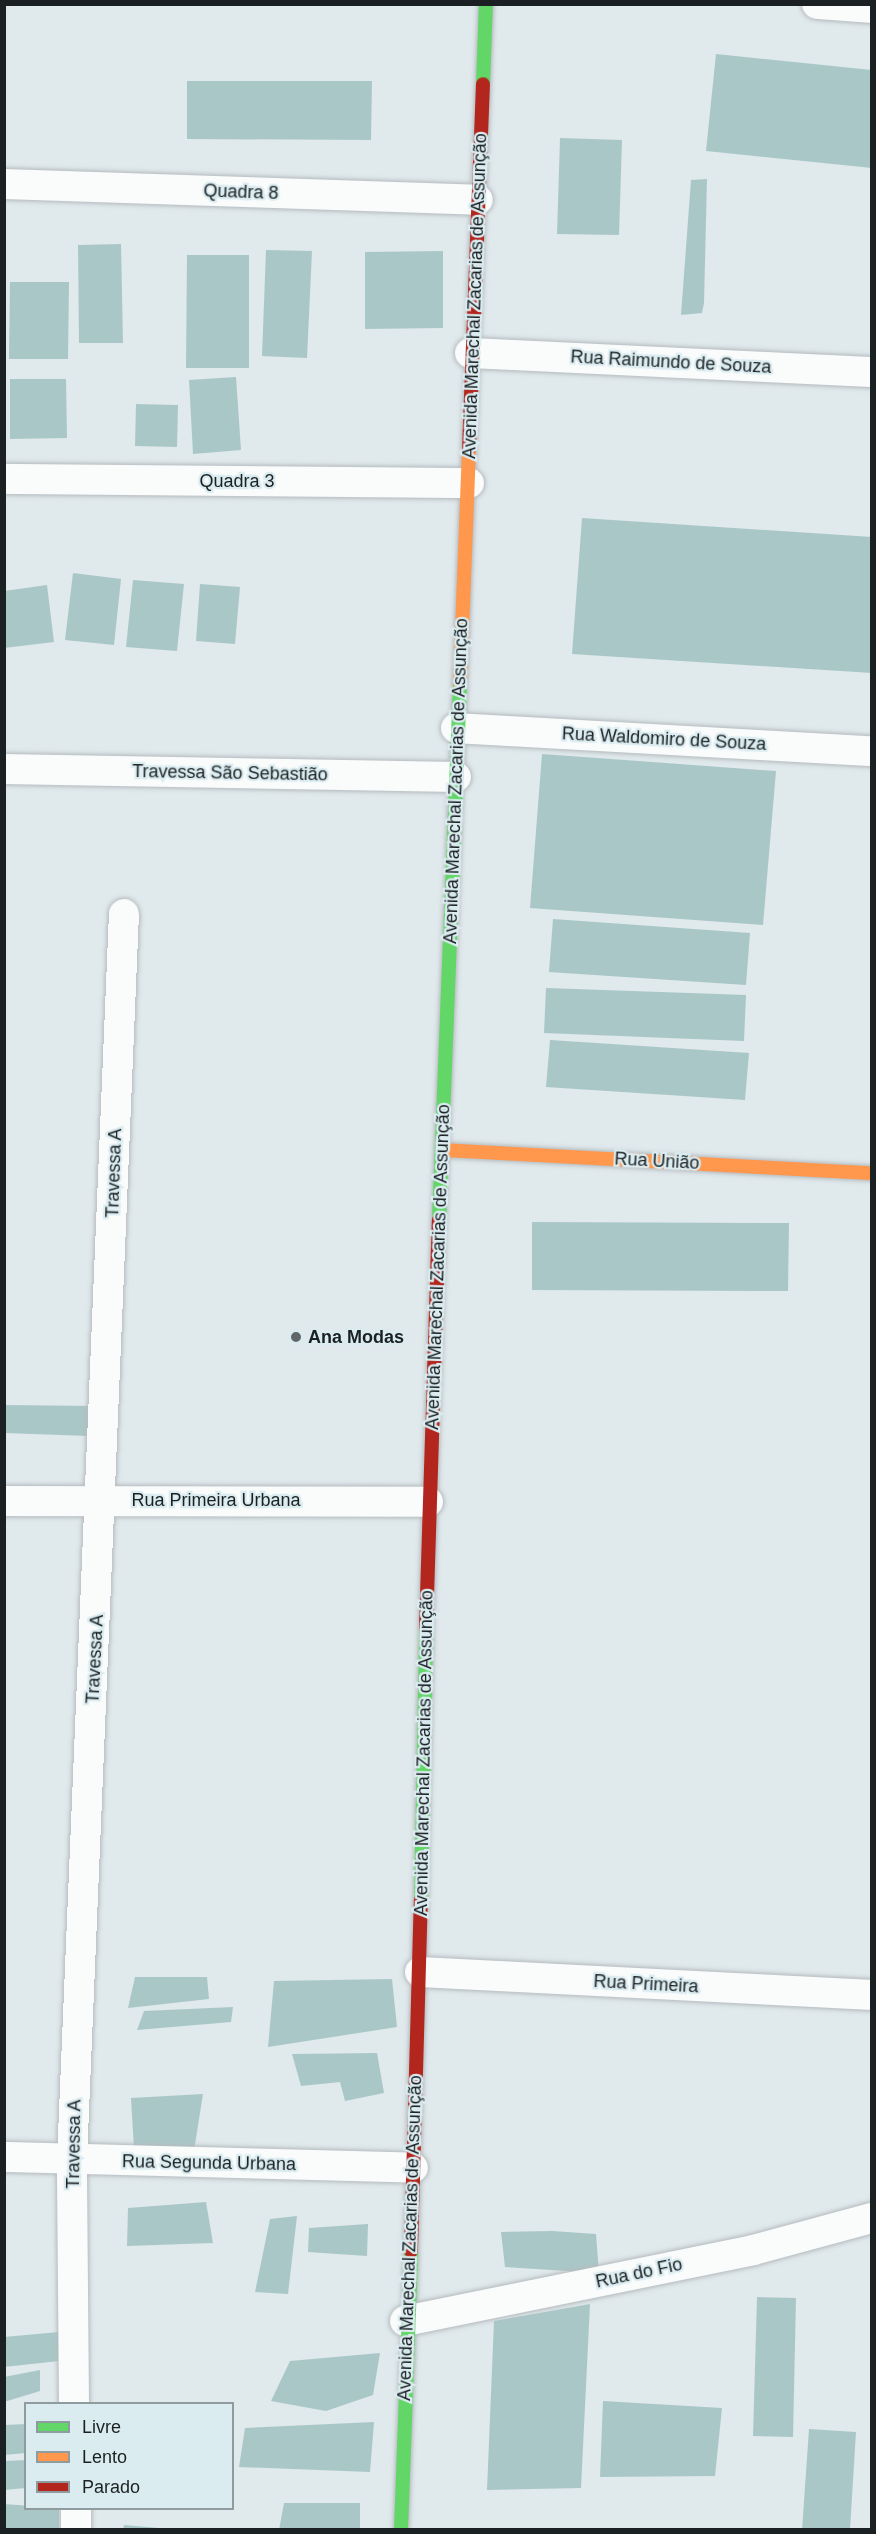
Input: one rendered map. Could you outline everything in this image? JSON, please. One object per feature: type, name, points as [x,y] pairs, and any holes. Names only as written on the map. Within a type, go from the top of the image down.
[{"type":"main road","name":"Avenida Marechal Zacarias de Assunção","points":[[401,2529],[405,2321],[420,1972],[428,1502],[443,1150],[456,728],[469,483],[470,353],[486,4]]},
{"type":"main road","name":"Rua União","points":[[443,1150],[872,1173]]},
{"type":"street","points":[[818,4],[872,8]]},
{"type":"street","name":"Quadra 8","points":[[4,184],[478,200]]},
{"type":"street","name":"Rua Raimundo de Souza","points":[[470,353],[872,372]]},
{"type":"street","name":"Quadra 3","points":[[4,479],[469,483]]},
{"type":"street","name":"Rua Waldomiro de Souza","points":[[456,728],[872,751]]},
{"type":"street","name":"Travessa São Sebastião","points":[[4,769],[456,777]]},
{"type":"street","name":"Travessa A","points":[[75,2402],[72,2159],[102,1499],[124,914]]},
{"type":"street","name":"Rua Primeira Urbana","points":[[4,1500],[428,1502]]},
{"type":"street","name":"Rua Primeira","points":[[420,1972],[872,1995]]},
{"type":"street","name":"Rua Segunda Urbana","points":[[4,2157],[412,2168]]},
{"type":"street","name":"Rua do Fio","points":[[405,2321],[753,2250],[872,2218]]},
{"type":"street","points":[[76,2510],[76,2529]]},
{"type":"building","points":[[716,54],[872,70],[872,168],[706,151]]},
{"type":"building","points":[[187,81],[372,81],[371,140],[187,139]]},
{"type":"building","points":[[560,138],[622,140],[619,235],[557,234]]},
{"type":"building","points":[[707,179],[704,303],[702,313],[681,315],[691,180]]},
{"type":"building","points":[[121,244],[123,343],[79,343],[78,245]]},
{"type":"building","points":[[266,250],[312,251],[307,358],[262,356]]},
{"type":"building","points":[[443,251],[443,328],[365,329],[365,252]]},
{"type":"building","points":[[187,255],[249,255],[249,368],[186,368]]},
{"type":"building","points":[[10,282],[69,282],[68,359],[9,359]]},
{"type":"building","points":[[236,377],[241,450],[193,454],[189,380]]},
{"type":"building","points":[[10,379],[66,379],[67,438],[10,439]]},
{"type":"building","points":[[136,404],[178,405],[177,447],[135,446]]},
{"type":"building","points":[[582,518],[872,537],[872,673],[572,654]]},
{"type":"building","points":[[73,573],[121,579],[114,645],[65,640]]},
{"type":"building","points":[[133,580],[184,584],[177,651],[126,647]]},
{"type":"building","points":[[200,584],[240,587],[235,644],[196,641]]},
{"type":"building","points":[[47,585],[54,642],[4,648],[4,591]]},
{"type":"building","points":[[542,754],[776,771],[763,925],[530,908]]},
{"type":"building","points":[[553,919],[750,933],[746,985],[549,972]]},
{"type":"building","points":[[546,988],[746,995],[744,1041],[544,1033]]},
{"type":"building","points":[[550,1040],[749,1053],[745,1100],[546,1087]]},
{"type":"building","points":[[532,1222],[789,1223],[788,1291],[532,1290]]},
{"type":"building","points":[[4,1405],[95,1406],[89,1436],[4,1433]]},
{"type":"building","points":[[135,1977],[207,1977],[209,1999],[128,2008]]},
{"type":"building","points":[[392,1979],[397,2027],[268,2047],[274,1981]]},
{"type":"building","points":[[233,2007],[231,2022],[137,2030],[144,2011]]},
{"type":"building","points":[[377,2053],[384,2093],[345,2101],[340,2082],[301,2086],[292,2054]]},
{"type":"building","points":[[203,2094],[194,2151],[134,2149],[131,2098]]},
{"type":"building","points":[[206,2202],[213,2243],[127,2246],[128,2208]]},
{"type":"building","points":[[297,2216],[288,2294],[255,2292],[270,2219]]},
{"type":"building","points":[[368,2224],[367,2256],[308,2252],[309,2228]]},
{"type":"building","points":[[552,2231],[596,2234],[599,2273],[505,2267],[501,2232]]},
{"type":"building","points":[[757,2297],[796,2298],[793,2437],[753,2436]]},
{"type":"building","points":[[590,2304],[581,2488],[487,2490],[494,2321]]},
{"type":"building","points":[[59,2332],[59,2361],[4,2367],[4,2337]]},
{"type":"building","points":[[380,2353],[373,2395],[326,2411],[271,2401],[290,2361]]},
{"type":"building","points":[[40,2370],[40,2391],[4,2402],[4,2377]]},
{"type":"building","points":[[603,2401],[722,2408],[715,2476],[600,2477]]},
{"type":"building","points":[[374,2422],[370,2472],[239,2467],[245,2428]]},
{"type":"building","points":[[24,2424],[24,2453],[4,2455],[4,2425]]},
{"type":"building","points":[[809,2429],[856,2432],[850,2530],[802,2530]]},
{"type":"building","points":[[24,2460],[24,2488],[4,2490],[4,2461]]},
{"type":"building","points":[[284,2503],[360,2503],[360,2530],[279,2530]]},
{"type":"building","points":[[4,2504],[24,2505],[24,2510],[59,2510],[59,2530],[4,2530]]},
{"type":"building","points":[[124,2525],[159,2528],[159,2530],[123,2530]]},
{"type":"traffic: fast","points":[[483,84],[486,4]]},
{"type":"traffic: fast","points":[[439,1220],[460,683]]},
{"type":"traffic: fast","points":[[421,1900],[426,1628]]},
{"type":"traffic: fast","points":[[401,2530],[411,2251]]},
{"type":"traffic: slow","points":[[460,683],[469,448]]},
{"type":"traffic: slow","points":[[443,1150],[872,1173]]},
{"type":"traffic: jam","points":[[469,448],[483,84]]},
{"type":"traffic: jam","points":[[426,1628],[439,1220]]},
{"type":"traffic: jam","points":[[411,2251],[421,1900]]},
{"type":"place","name":"Ana Modas","points":[[296,1337]]}]
